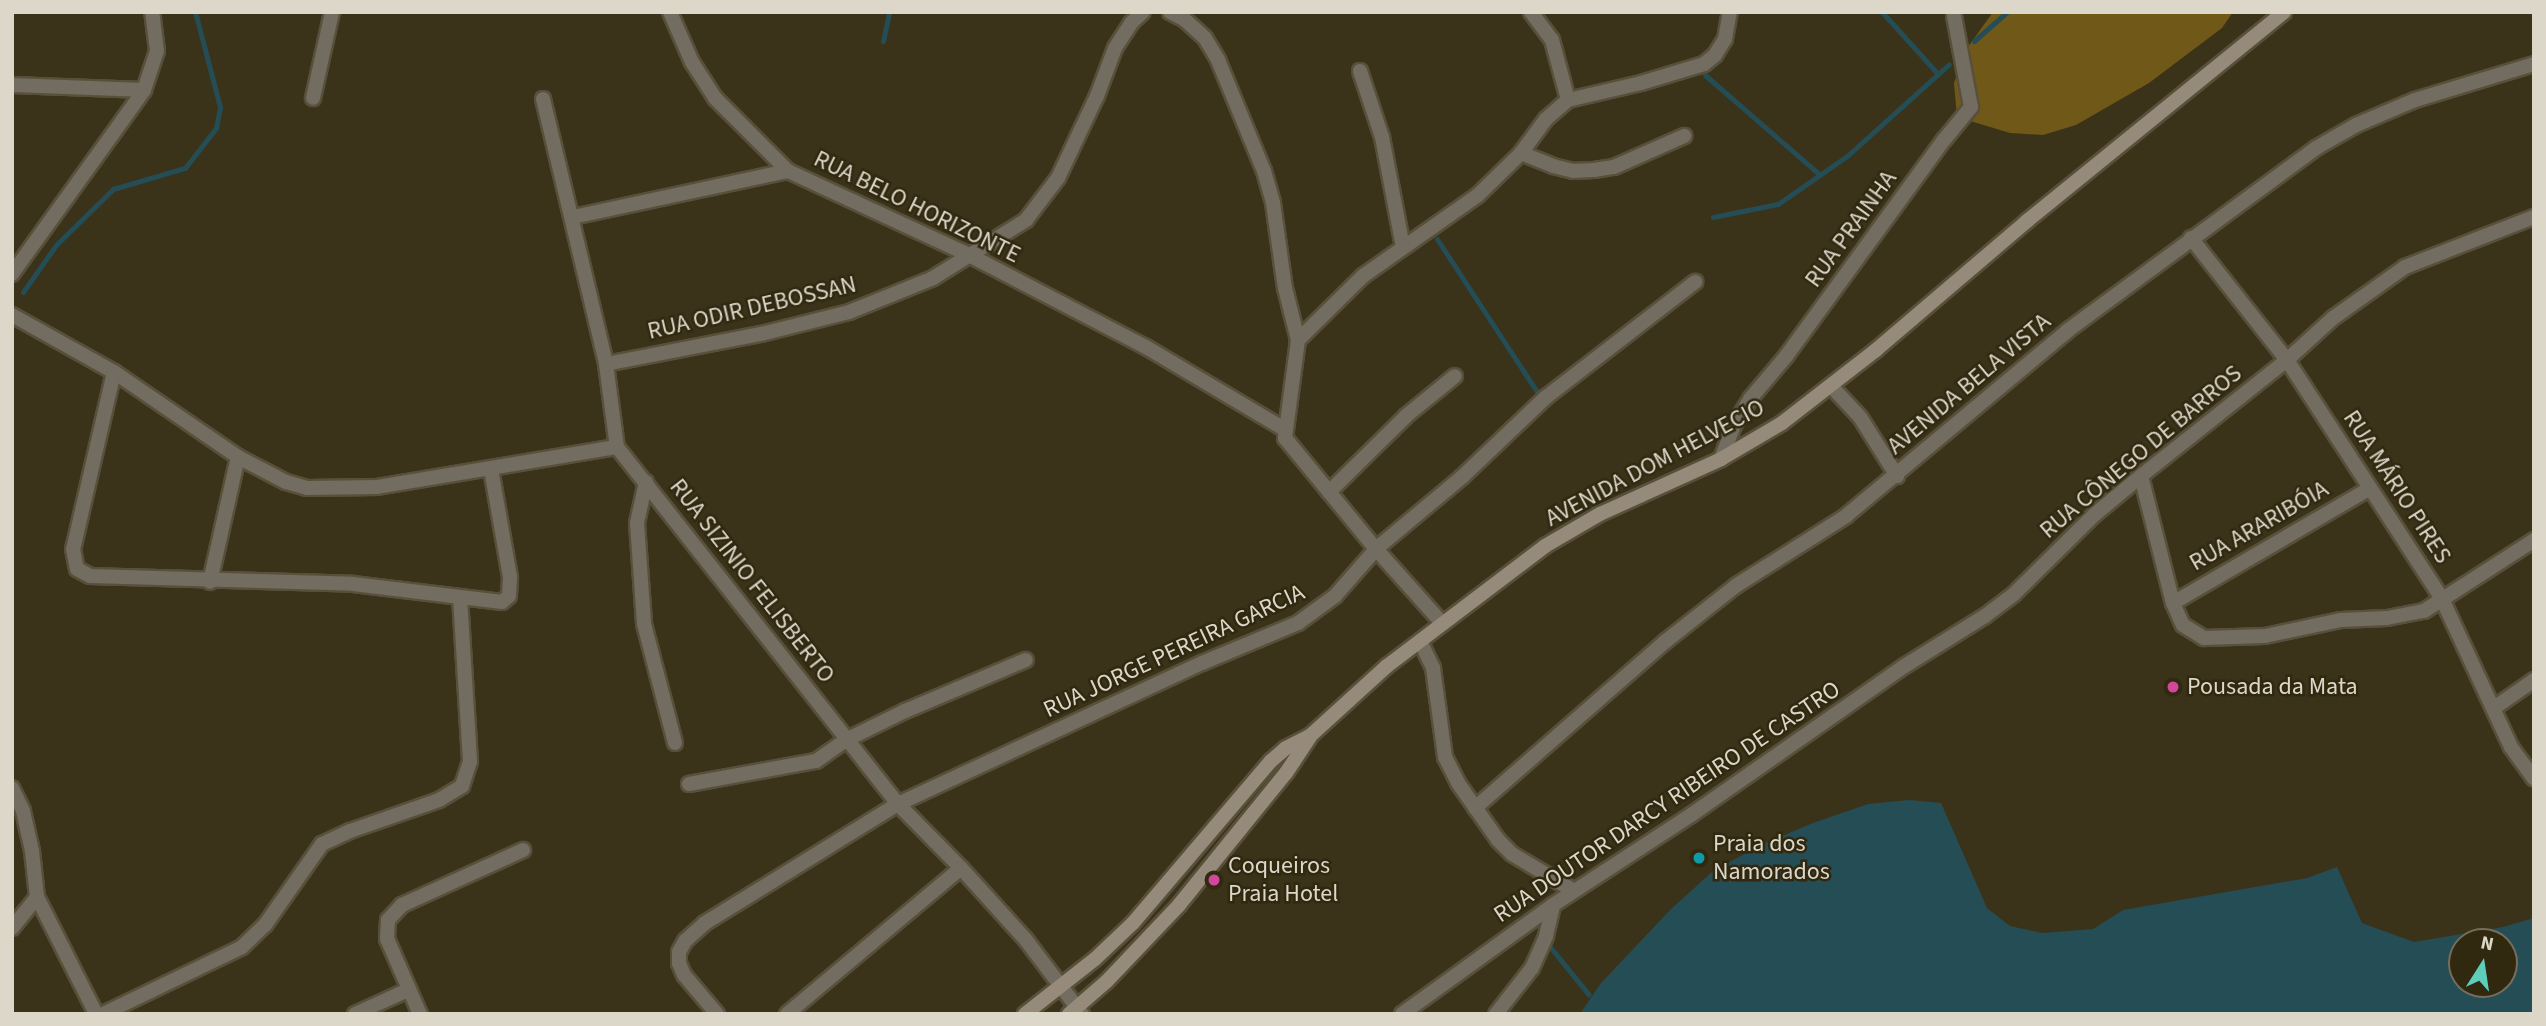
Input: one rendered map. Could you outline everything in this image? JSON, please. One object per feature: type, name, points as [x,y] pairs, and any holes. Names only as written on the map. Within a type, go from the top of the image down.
[{"type":"street","points":[[12,274],[144,90],[157,51],[152,12]]},
{"type":"street","points":[[313,98],[332,12]]},
{"type":"street","points":[[670,12],[692,62],[715,98],[788,171]]},
{"type":"street","name":"RUA ODIR DEBOSSAN","points":[[607,364],[761,334],[849,312],[933,278],[1026,220],[1058,178],[1097,96],[1115,48],[1142,12]]},
{"type":"street","points":[[1170,12],[1184,19],[1205,38],[1264,171],[1298,340],[1284,429],[1290,447],[1442,623]]},
{"type":"street","points":[[1531,12],[1552,40],[1568,100]]},
{"type":"street","points":[[1298,340],[1363,276],[1477,196],[1521,153],[1546,119],[1568,100],[1704,64],[1715,55],[1725,39],[1730,12]]},
{"type":"street","name":"AVENIDA DOM HELVECIO","points":[[1310,736],[1442,623],[1545,547],[1578,527],[1721,459],[1782,423],[2284,12]]},
{"type":"street","name":"RUA PRAINHA","points":[[1721,459],[1734,425],[1750,399],[1787,355],[1971,107],[1954,16]]},
{"type":"street","name":"AVENIDA BELA VISTA","points":[[1475,808],[1666,641],[1737,585],[1846,516],[2067,331],[2316,148],[2356,125],[2415,100],[2534,64]]},
{"type":"street","points":[[1360,71],[1382,136],[1403,247]]},
{"type":"street","points":[[12,85],[144,90]]},
{"type":"street","points":[[12,315],[114,372],[238,457],[307,488],[377,487],[617,447],[607,364],[543,99]]},
{"type":"street","points":[[1521,153],[1573,171],[1594,170],[1614,167],[1684,136]]},
{"type":"street","name":"RUA BELO HORIZONTE","points":[[573,217],[788,171],[969,256],[1146,347],[1284,429]]},
{"type":"street","name":"RUA CÔNEGO DE BARROS","points":[[1959,632],[2014,594],[2094,515],[2287,360],[2333,318],[2405,267],[2534,217]]},
{"type":"street","name":"RUA MÁRIO PIRES","points":[[2191,238],[2287,360],[2442,598],[2511,747],[2534,779]]},
{"type":"street","name":"RUA JORGE PEREIRA GARCIA","points":[[717,1014],[684,975],[679,952],[685,941],[705,923],[898,804],[1202,663],[1298,622],[1335,596],[1376,549],[1462,477],[1545,398],[1695,282]]},
{"type":"street","points":[[114,372],[73,549],[77,569],[90,576],[210,582],[353,584],[502,602],[510,591],[491,469]]},
{"type":"street","points":[[1329,492],[1406,416],[1455,376]]},
{"type":"street","points":[[1830,386],[1860,417],[1897,476]]},
{"type":"street","name":"RUA SIZINIO FELISBERTO","points":[[617,447],[898,804],[961,867],[1061,985],[1076,1012]]},
{"type":"street","points":[[210,582],[238,457]]},
{"type":"street","points":[[2141,476],[2173,603],[2183,625],[2194,635],[2228,639],[2265,636],[2341,620],[2411,615],[2424,611],[2534,540]]},
{"type":"street","points":[[646,482],[637,523],[644,624],[675,743]]},
{"type":"street","name":"RUA ARARIBÓIA","points":[[2173,603],[2369,489]]},
{"type":"street","points":[[103,1014],[242,947],[265,925],[322,845],[350,831],[439,800],[462,786],[470,761],[460,599]]},
{"type":"street","name":"RUA DOUTOR DARCY RIBEIRO DE CASTRO","points":[[1402,1014],[1553,905],[1959,632]]},
{"type":"street","points":[[1420,641],[1433,668],[1445,757],[1475,808],[1512,854],[1574,891]]},
{"type":"street","points":[[689,785],[817,761],[848,739],[905,711],[1027,660]]},
{"type":"street","points":[[2494,708],[2534,680]]},
{"type":"street","points":[[1025,1014],[1133,923],[1271,761],[1286,748],[1310,736]]},
{"type":"street","points":[[1076,1012],[1179,905],[1286,773],[1310,736]]},
{"type":"street","points":[[12,788],[23,811],[32,851],[37,897],[96,1014]]},
{"type":"street","points":[[420,1014],[387,939],[388,920],[402,905],[523,850]]},
{"type":"street","points":[[787,1014],[961,867]]},
{"type":"street","points":[[12,928],[37,897]]},
{"type":"street","points":[[1496,1014],[1526,978],[1536,960],[1553,905]]},
{"type":"street","points":[[355,1014],[408,990]]},
{"type":"shaded area","points":[[1993,12],[2233,12],[2222,28],[2149,83],[2076,125],[2043,135],[2010,133],[1957,117],[1954,83],[1965,51]]},
{"type":"water","points":[[1909,800],[1941,803],[1987,908],[2010,926],[2042,933],[2093,929],[2123,910],[2307,878],[2337,867],[2362,923],[2414,942],[2448,936],[2448,998],[2518,998],[2518,928],[2497,928],[2534,918],[2534,1014],[1580,1014],[1601,983],[1671,909],[1713,871],[1761,845],[1868,804]]},
{"type":"waterway","points":[[23,292],[56,245],[113,189],[185,168],[216,128],[220,107],[195,12]]},
{"type":"waterway","points":[[883,41],[889,12]]},
{"type":"waterway","points":[[1882,12],[1938,74]]},
{"type":"waterway","points":[[1974,41],[2007,12]]},
{"type":"waterway","points":[[1713,217],[1778,204],[1847,156],[1949,64]]},
{"type":"waterway","points":[[1705,75],[1820,175]]},
{"type":"waterway","points":[[1437,239],[1537,392]]},
{"type":"waterway","points":[[1551,948],[1589,995]]},
{"type":"place","name":"Pousada da Mata","points":[[2173,687]]},
{"type":"place","name":"Praia dos Namorados","points":[[1699,858]]},
{"type":"place","name":"Coqueiros Praia Hotel","points":[[1214,880]]}]
